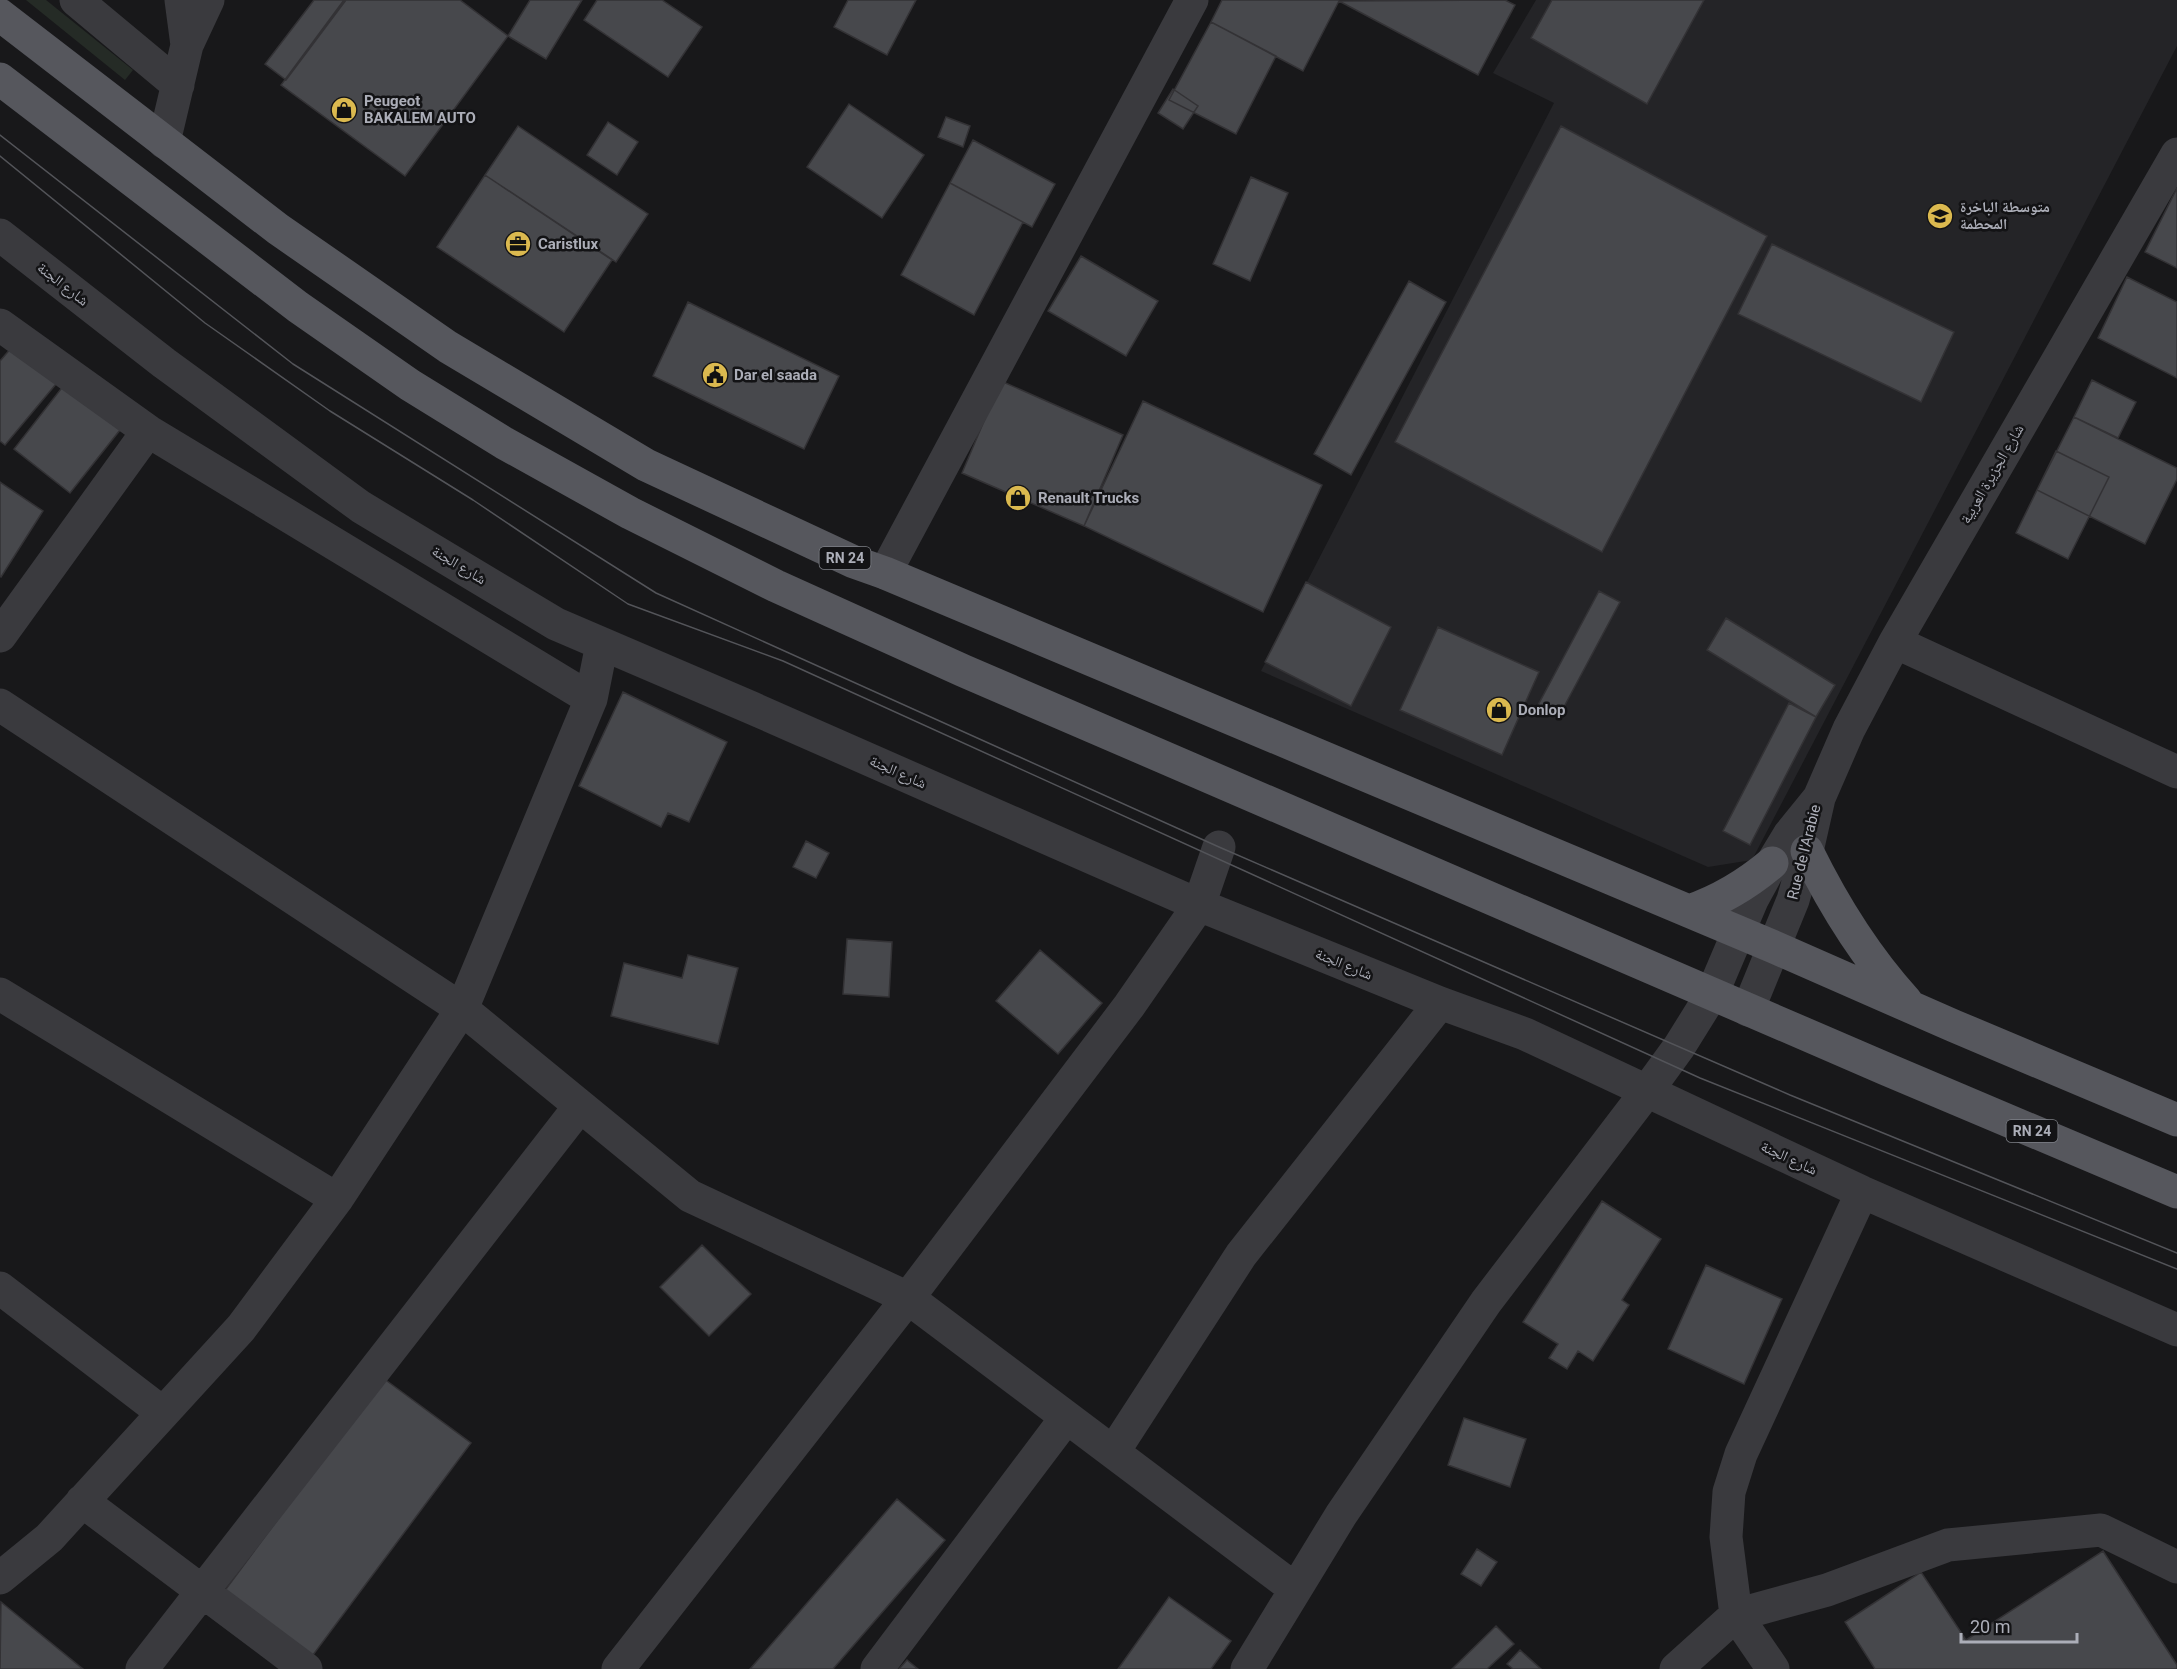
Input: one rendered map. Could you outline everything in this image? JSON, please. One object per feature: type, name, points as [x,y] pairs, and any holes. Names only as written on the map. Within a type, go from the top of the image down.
[{"type":"main road","name":"RN 24","points":[[0,15],[278,229],[448,347],[646,465],[854,562],[885,573],[1774,947]]},
{"type":"main road","points":[[0,79],[316,320],[410,385],[504,443],[630,513],[776,586],[964,671],[1748,1010]]},
{"type":"main road","points":[[1807,851],[1842,917],[1886,979],[1911,1007]]},
{"type":"main road","points":[[1689,911],[1733,892],[1772,863]]},
{"type":"main road","points":[[1774,947],[2177,1120]]},
{"type":"main road","name":"RN 24","points":[[1748,1010],[2177,1192]]},
{"type":"street","points":[[76,0],[178,85]]},
{"type":"street","points":[[181,0],[187,45]]},
{"type":"street","points":[[164,142],[187,45],[208,0]]},
{"type":"street","points":[[885,573],[1192,0]]},
{"type":"street","name":"شارع الجزيرة العربية","points":[[1819,798],[1849,729],[1895,642],[2177,154]]},
{"type":"street","name":"شارع الجنة","points":[[0,235],[164,363],[362,507],[556,624],[1199,905],[1440,1003],[1525,1034],[1862,1192],[2177,1330]]},
{"type":"street","points":[[0,325],[148,431],[591,699]]},
{"type":"street","points":[[0,636],[148,431]]},
{"type":"street","points":[[1895,642],[2177,772]]},
{"type":"street","points":[[0,1578],[49,1538],[242,1328],[337,1199],[462,1009],[591,699],[602,644]]},
{"type":"street","points":[[0,705],[462,1009],[690,1196],[908,1298],[1295,1589]]},
{"type":"street","name":"Rue de l'Arabie","points":[[1748,1010],[1793,900],[1819,798]]},
{"type":"street","name":"Rue de l'Arabie","points":[[1248,1669],[1348,1505],[1486,1302],[1679,1047],[1712,994],[1752,900],[1772,863],[1790,835],[1819,798]]},
{"type":"street","points":[[618,1669],[908,1298],[1129,1006],[1199,905],[1219,847]]},
{"type":"street","points":[[0,994],[337,1199]]},
{"type":"street","points":[[1114,1451],[1241,1255],[1440,1003]]},
{"type":"street","points":[[142,1669],[580,1106]]},
{"type":"street","points":[[1773,1669],[1736,1615],[1726,1537],[1729,1492],[1741,1454],[1862,1192]]},
{"type":"street","points":[[0,1288],[163,1413]]},
{"type":"street","points":[[877,1669],[1066,1418]]},
{"type":"street","points":[[82,1501],[306,1669]]},
{"type":"street","points":[[1676,1669],[1736,1615],[1827,1590],[1948,1545],[2101,1530],[2177,1567]]},
{"type":"shaded area","points":[[26,0],[46,0],[133,70],[125,80]]},
{"type":"shaded area","points":[[1536,0],[2177,0],[2177,46],[1752,860],[1708,867],[1261,671],[1554,103],[1493,73]]},
{"type":"building","points":[[314,0],[346,0],[286,80],[265,64]]},
{"type":"building","points":[[344,0],[460,0],[508,36],[405,176],[281,85]]},
{"type":"building","points":[[530,0],[582,0],[546,59],[508,36]]},
{"type":"building","points":[[597,0],[662,0],[702,27],[668,77],[584,20]]},
{"type":"building","points":[[848,0],[916,0],[887,55],[834,27]]},
{"type":"building","points":[[1222,0],[1339,1],[1303,71],[1211,22]]},
{"type":"building","points":[[1505,0],[1515,5],[1478,75],[1339,1]]},
{"type":"building","points":[[1552,0],[1704,0],[1647,104],[1531,38]]},
{"type":"building","points":[[1211,22],[1276,56],[1236,134],[1169,100]]},
{"type":"building","points":[[1173,89],[1198,106],[1183,129],[1158,113]]},
{"type":"building","points":[[849,104],[924,155],[882,218],[807,167]]},
{"type":"building","points":[[946,117],[970,126],[963,147],[938,137]]},
{"type":"building","points":[[608,122],[638,142],[617,175],[587,155]]},
{"type":"building","points":[[518,126],[648,214],[616,262],[485,175]]},
{"type":"building","points":[[1561,126],[1767,236],[1602,552],[1395,442]]},
{"type":"building","points":[[973,140],[1055,184],[1032,227],[950,183]]},
{"type":"building","points":[[485,175],[612,260],[564,332],[437,247]]},
{"type":"building","points":[[1251,177],[1288,193],[1250,281],[1213,264]]},
{"type":"building","points":[[950,183],[1023,222],[974,315],[901,275]]},
{"type":"building","points":[[2177,188],[2177,268],[2145,252]]},
{"type":"building","points":[[1772,244],[1954,332],[1921,402],[1738,314]]},
{"type":"building","points":[[1081,256],[1158,301],[1126,356],[1048,311]]},
{"type":"building","points":[[2127,277],[2177,302],[2177,378],[2098,338]]},
{"type":"building","points":[[1409,281],[1446,302],[1351,475],[1314,454]]},
{"type":"building","points":[[688,302],[839,376],[804,449],[653,376]]},
{"type":"building","points":[[12,347],[56,384],[5,445],[0,441],[0,361]]},
{"type":"building","points":[[2092,380],[2136,402],[2118,438],[2074,417]]},
{"type":"building","points":[[1001,381],[1123,435],[1084,526],[962,473]]},
{"type":"building","points":[[64,385],[120,430],[70,493],[14,449]]},
{"type":"building","points":[[1143,401],[1322,485],[1263,612],[1084,526]]},
{"type":"building","points":[[2074,417],[2177,468],[2177,479],[2145,544],[2037,490]]},
{"type":"building","points":[[2056,451],[2109,477],[2068,559],[2016,533]]},
{"type":"building","points":[[0,482],[43,511],[1,577],[0,576]]},
{"type":"building","points":[[1306,582],[1391,627],[1351,706],[1265,662]]},
{"type":"building","points":[[1599,591],[1620,602],[1558,718],[1537,707]]},
{"type":"building","points":[[1726,618],[1835,685],[1816,717],[1707,650]]},
{"type":"building","points":[[1438,627],[1539,672],[1502,755],[1400,710]]},
{"type":"building","points":[[623,692],[727,742],[689,822],[668,813],[661,827],[579,786]]},
{"type":"building","points":[[1789,703],[1816,717],[1750,845],[1723,831]]},
{"type":"building","points":[[806,841],[829,853],[816,878],[793,867]]},
{"type":"building","points":[[847,939],[892,942],[889,997],[843,994]]},
{"type":"building","points":[[1040,950],[1102,1003],[1058,1054],[996,1001]]},
{"type":"building","points":[[688,955],[738,968],[718,1044],[611,1016],[624,963],[682,978]]},
{"type":"building","points":[[1602,1201],[1661,1239],[1622,1300],[1629,1305],[1593,1361],[1578,1351],[1567,1369],[1549,1358],[1558,1344],[1523,1322]]},
{"type":"building","points":[[702,1245],[751,1294],[709,1336],[660,1287]]},
{"type":"building","points":[[1706,1265],[1782,1299],[1744,1384],[1668,1349]]},
{"type":"building","points":[[383,1378],[471,1443],[310,1659],[223,1593]]},
{"type":"building","points":[[1464,1418],[1526,1439],[1510,1487],[1448,1465]]},
{"type":"building","points":[[897,1499],[945,1540],[833,1669],[750,1669]]},
{"type":"building","points":[[1477,1549],[1497,1562],[1481,1586],[1461,1574]]},
{"type":"building","points":[[2103,1551],[2177,1665],[2177,1669],[1875,1669],[1845,1622],[1921,1572],[1966,1640]]},
{"type":"building","points":[[1169,1597],[1231,1641],[1211,1669],[1118,1669]]},
{"type":"building","points":[[1,1602],[83,1669],[0,1669]]},
{"type":"building","points":[[1496,1626],[1514,1644],[1487,1669],[1452,1669]]},
{"type":"building","points":[[1520,1650],[1541,1669],[1513,1669],[1507,1664]]},
{"type":"building","points":[[907,1660],[918,1669],[899,1669]]},
{"type":"tram line","points":[[0,135],[293,364],[656,593],[1219,847],[1790,1095],[2177,1253]]},
{"type":"tram line","points":[[0,156],[205,323],[330,411],[473,500],[628,604],[783,661],[1700,1078],[2177,1269]]},
{"type":"place","name":"Peugeot BAKALEM AUTO","points":[[344,110]]},
{"type":"place","name":"متوسطة الباخرة المحطمة","points":[[1940,216]]},
{"type":"place","name":"Caristlux","points":[[518,244]]},
{"type":"place","name":"Dar el saada","points":[[715,375]]},
{"type":"place","name":"Renault Trucks","points":[[1018,498]]},
{"type":"place","name":"Donlop","points":[[1499,710]]}]
